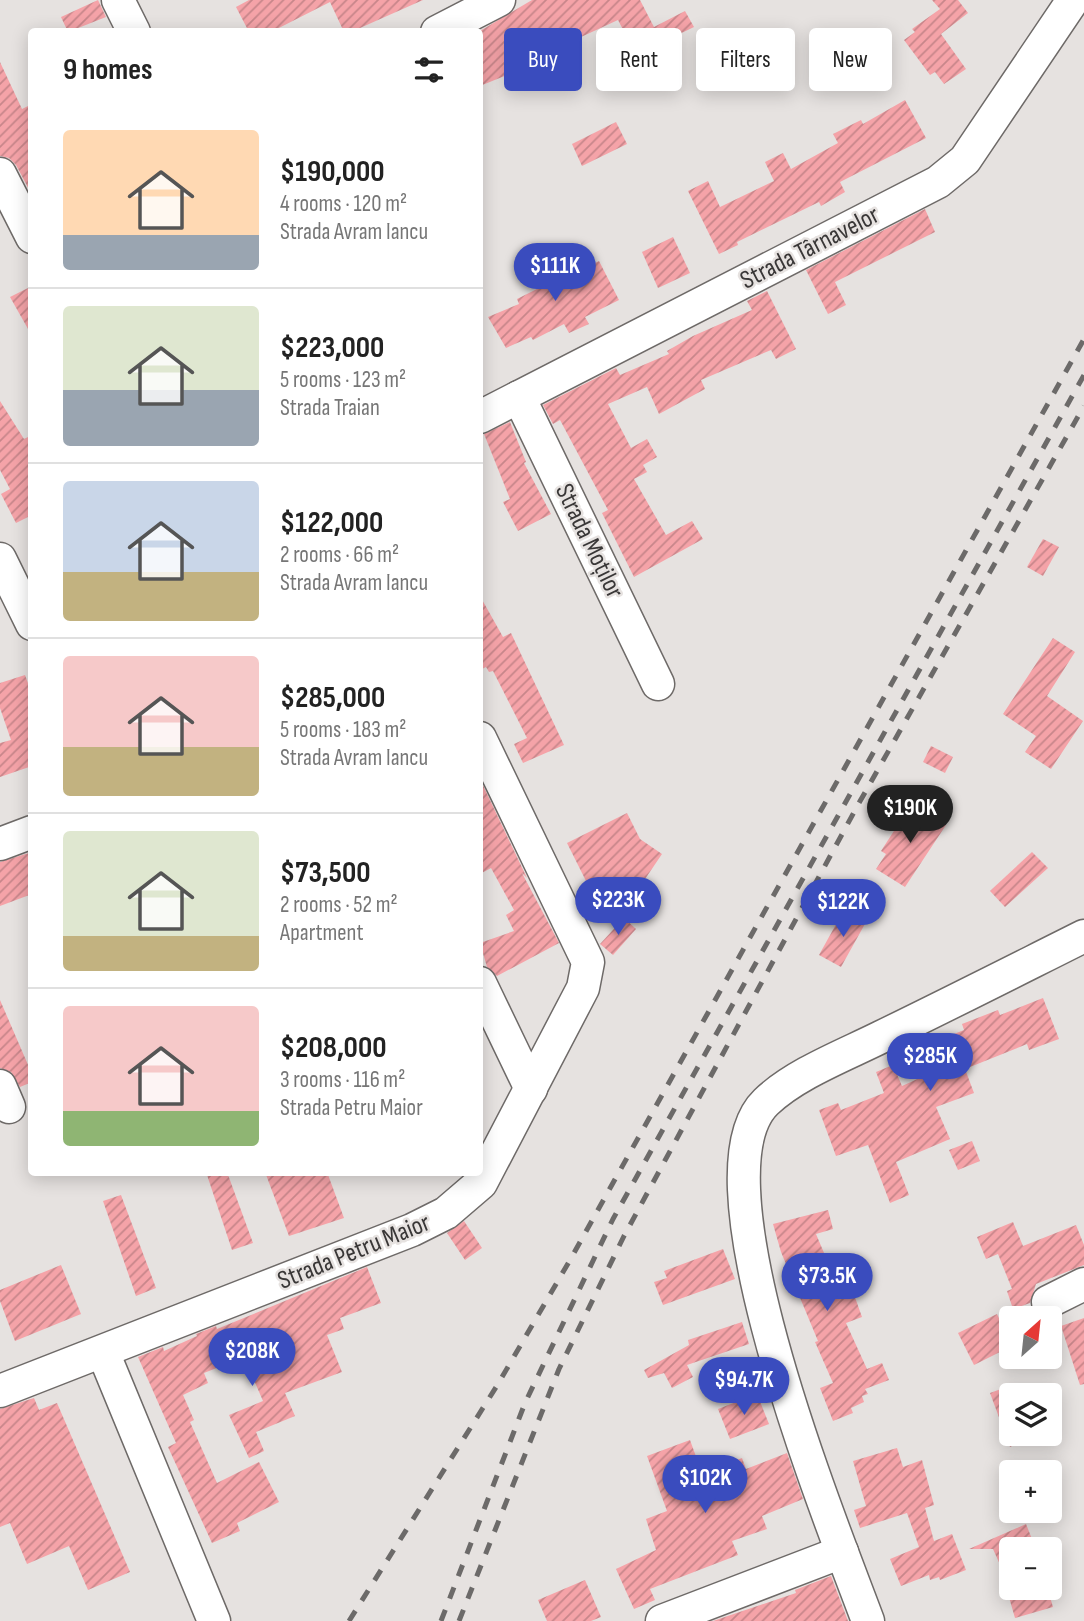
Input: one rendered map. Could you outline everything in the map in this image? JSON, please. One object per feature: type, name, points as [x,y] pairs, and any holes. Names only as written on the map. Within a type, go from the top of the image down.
[{"type":"street","points":[[118,0],[132,28]]},
{"type":"street","points":[[445,28],[499,0]]},
{"type":"street","name":"Strada Târnavelor","points":[[483,415],[938,182],[965,160],[1073,0]]},
{"type":"street","points":[[0,174],[28,229]]},
{"type":"street","name":"Strada Moților","points":[[519,397],[658,684]]},
{"type":"street","points":[[0,559],[28,616]]},
{"type":"street","name":"Strada Petru Maior","points":[[0,1391],[412,1230],[446,1213],[481,1183],[583,988],[588,962],[483,744]]},
{"type":"street","points":[[0,844],[28,834]]},
{"type":"street","points":[[868,1621],[842,1552],[761,1307],[746,1224],[744,1144],[751,1124],[766,1102],[812,1072],[1084,936]]},
{"type":"street","points":[[483,989],[531,1089]]},
{"type":"street","points":[[1048,1302],[1084,1284]]},
{"type":"street","points":[[103,1352],[214,1621]]},
{"type":"street","points":[[662,1621],[842,1552]]},
{"type":"building","points":[[98,0],[106,17],[78,28],[66,28],[61,17]]},
{"type":"building","points":[[249,0],[423,0],[360,28],[342,28],[330,2],[279,28],[247,28],[236,7]]},
{"type":"building","points":[[532,0],[640,0],[654,27],[685,11],[694,27],[682,33],[682,28],[622,28],[618,20],[582,37],[582,28],[504,28],[504,76],[483,85],[483,29]]},
{"type":"building","points":[[932,0],[958,0],[968,13],[941,34],[966,69],[944,84],[935,72],[930,75],[904,40],[915,32],[912,29],[940,9]]},
{"type":"building","points":[[0,62],[22,109],[28,106],[28,188],[16,165],[9,158],[0,156]]},
{"type":"building","points":[[905,100],[926,138],[840,182],[845,192],[821,206],[819,202],[737,242],[738,245],[719,254],[688,191],[708,181],[720,207],[774,181],[765,162],[783,153],[791,169],[838,143],[833,134],[861,120],[863,124]]},
{"type":"building","points":[[616,122],[627,144],[582,166],[572,144]]},
{"type":"building","points":[[925,209],[935,232],[835,282],[846,305],[828,314],[806,270]]},
{"type":"building","points":[[673,237],[690,273],[658,288],[642,252]]},
{"type":"building","points":[[554,253],[566,277],[599,261],[619,300],[585,317],[589,324],[569,333],[564,324],[533,340],[531,337],[506,348],[488,317],[519,304],[517,299],[545,285],[534,263]]},
{"type":"building","points":[[28,288],[28,329],[10,297]]},
{"type":"building","points":[[767,291],[796,349],[776,359],[771,350],[701,380],[705,389],[659,414],[647,387],[608,404],[631,448],[647,439],[657,457],[643,465],[647,472],[634,479],[666,535],[692,521],[703,539],[634,577],[602,513],[608,510],[560,420],[553,424],[543,405],[616,368],[620,375],[669,354],[667,351],[693,336],[752,310],[747,301]]},
{"type":"building","points":[[0,401],[24,439],[28,437],[28,517],[16,523],[1,494],[10,489],[0,470]]},
{"type":"building","points":[[510,422],[526,462],[524,463],[551,514],[518,531],[503,502],[510,499],[484,434]]},
{"type":"building","points":[[1043,539],[1059,547],[1043,576],[1027,567]]},
{"type":"building","points":[[483,601],[503,637],[511,633],[564,745],[523,763],[514,744],[527,738],[493,671],[489,672],[486,667],[483,668]]},
{"type":"building","points":[[1053,638],[1075,652],[1047,696],[1083,721],[1051,769],[1025,752],[1036,736],[1003,714]]},
{"type":"building","points":[[25,675],[28,683],[28,767],[0,777],[0,743],[11,740],[0,708],[0,683]]},
{"type":"building","points":[[931,746],[953,757],[945,773],[923,762]]},
{"type":"building","points":[[483,785],[527,878],[522,873],[559,943],[497,976],[487,967],[483,942],[514,931],[506,915],[514,910],[491,868],[483,872]]},
{"type":"building","points":[[912,803],[946,825],[905,887],[876,869],[886,854],[881,851]]},
{"type":"building","points":[[627,813],[640,839],[662,854],[618,919],[598,905],[567,843]]},
{"type":"building","points":[[1032,852],[1048,868],[1005,907],[990,891]]},
{"type":"building","points":[[28,853],[28,896],[0,906],[0,862]]},
{"type":"building","points":[[844,910],[866,922],[841,967],[819,955]]},
{"type":"building","points":[[624,918],[636,929],[613,955],[600,944]]},
{"type":"building","points":[[1043,998],[1059,1039],[1029,1050],[1027,1044],[965,1069],[974,1093],[936,1107],[950,1139],[896,1162],[909,1195],[890,1203],[868,1145],[836,1156],[819,1110],[838,1103],[841,1110],[884,1093],[876,1072],[893,1065],[902,1086],[944,1067],[934,1042],[964,1030],[962,1024],[998,1010],[1000,1015]]},
{"type":"building","points":[[0,1000],[28,1065],[28,1084],[20,1087],[11,1072],[0,1068]]},
{"type":"building","points":[[972,1141],[980,1161],[958,1170],[949,1150]]},
{"type":"building","points":[[207,1176],[228,1176],[253,1243],[232,1250]]},
{"type":"building","points":[[266,1176],[328,1176],[344,1218],[289,1236]]},
{"type":"building","points":[[121,1195],[156,1288],[136,1296],[103,1201]]},
{"type":"building","points":[[828,1210],[833,1229],[816,1234],[841,1293],[852,1289],[862,1317],[846,1323],[867,1369],[882,1363],[889,1380],[865,1389],[868,1394],[862,1396],[864,1402],[851,1408],[853,1413],[833,1421],[820,1388],[833,1383],[781,1252],[773,1224]]},
{"type":"building","points":[[464,1221],[482,1248],[465,1260],[447,1233]]},
{"type":"building","points":[[1013,1222],[1023,1246],[1076,1225],[1084,1245],[1084,1265],[1036,1284],[1030,1303],[1012,1306],[1007,1291],[1012,1289],[998,1254],[986,1259],[977,1237]]},
{"type":"building","points":[[723,1249],[735,1279],[663,1305],[654,1282],[667,1278],[664,1271]]},
{"type":"building","points":[[61,1265],[81,1314],[15,1341],[0,1301],[0,1290]]},
{"type":"building","points":[[367,1267],[381,1303],[340,1318],[344,1329],[327,1335],[342,1372],[285,1393],[295,1416],[256,1432],[264,1451],[249,1458],[229,1415],[263,1401],[244,1357],[204,1373],[208,1383],[183,1395],[194,1420],[190,1422],[217,1483],[259,1462],[279,1502],[237,1523],[240,1531],[212,1543],[168,1447],[176,1443],[138,1357],[163,1347],[164,1351],[197,1336],[196,1334],[216,1326],[217,1329]]},
{"type":"building","points":[[997,1314],[999,1352],[974,1365],[958,1333]]},
{"type":"building","points":[[1084,1318],[1084,1384],[1080,1385],[1062,1326]]},
{"type":"building","points":[[742,1322],[749,1344],[687,1365],[693,1377],[672,1388],[664,1373],[648,1378],[644,1370],[689,1345],[688,1340]]},
{"type":"building","points":[[999,1390],[999,1417],[990,1393]]},
{"type":"building","points":[[757,1394],[769,1424],[730,1439],[718,1409]]},
{"type":"building","points":[[34,1398],[39,1410],[57,1403],[130,1572],[88,1590],[69,1546],[27,1564],[10,1523],[0,1527],[0,1409]]},
{"type":"building","points":[[690,1440],[702,1473],[742,1458],[746,1469],[787,1453],[803,1499],[762,1516],[767,1529],[732,1541],[738,1555],[650,1589],[655,1600],[634,1609],[616,1569],[656,1550],[646,1519],[667,1511],[647,1456]]},
{"type":"building","points":[[897,1448],[903,1467],[922,1460],[934,1505],[925,1508],[934,1541],[952,1534],[966,1570],[940,1580],[939,1577],[930,1580],[929,1575],[901,1586],[890,1559],[919,1547],[907,1513],[860,1528],[854,1510],[866,1506],[853,1461]]},
{"type":"building","points":[[1026,1524],[1031,1537],[999,1537],[999,1562],[993,1549],[969,1549]]},
{"type":"building","points":[[831,1576],[848,1621],[713,1621],[796,1593],[795,1590]]},
{"type":"building","points":[[585,1580],[601,1617],[591,1621],[547,1621],[538,1600]]},
{"type":"building","points":[[1010,1600],[1051,1600],[1053,1607],[1015,1618]]},
{"type":"railway","points":[[349,1621],[498,1384],[570,1260],[1084,339]]},
{"type":"railway","points":[[441,1621],[525,1403],[613,1219],[1084,375]]},
{"type":"railway","points":[[459,1621],[559,1369],[624,1236],[859,803],[1084,406]]}]
